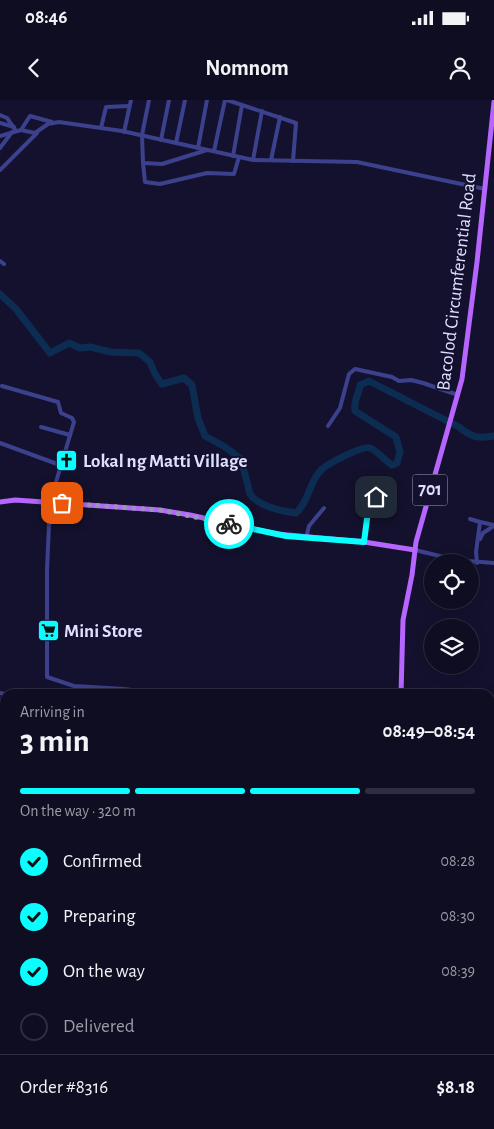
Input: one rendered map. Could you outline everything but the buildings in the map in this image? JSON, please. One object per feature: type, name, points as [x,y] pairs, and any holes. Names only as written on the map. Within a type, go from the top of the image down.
[{"type":"main road","name":"Bacolod Circumferential Road","points":[[401,689],[403,620],[420,524],[459,395],[474,288],[494,102]]},
{"type":"main road","points":[[0,502],[16,500],[160,510],[190,514],[277,534],[364,542],[415,550]]},
{"type":"street","points":[[124,132],[131,100]]},
{"type":"street","points":[[149,100],[142,135],[145,182],[160,184],[207,173],[234,174],[239,157]]},
{"type":"street","points":[[161,140],[169,100]]},
{"type":"street","points":[[176,143],[185,100]]},
{"type":"street","points":[[198,148],[207,100]]},
{"type":"street","points":[[214,151],[226,100],[296,123],[293,161]]},
{"type":"street","points":[[233,156],[242,105]]},
{"type":"street","points":[[102,128],[106,107],[130,106]]},
{"type":"street","points":[[253,160],[262,111]]},
{"type":"street","points":[[0,115],[7,118],[16,130]]},
{"type":"street","points":[[0,148],[30,116],[54,122],[142,135],[253,160],[357,162],[485,189]]},
{"type":"street","points":[[271,160],[280,117]]},
{"type":"street","points":[[0,170],[38,132],[54,122]]},
{"type":"street","points":[[0,123],[16,130],[32,133],[38,132]]},
{"type":"street","points":[[0,136],[16,130]]},
{"type":"street","points":[[144,163],[162,164],[208,150]]},
{"type":"street","points":[[328,426],[340,408],[349,374],[355,369],[392,377],[400,381],[411,380],[459,395]]},
{"type":"street","points":[[2,386],[58,402],[61,413],[74,419],[50,502],[47,570],[47,677],[74,686],[117,689]]},
{"type":"street","points":[[41,427],[70,435]]},
{"type":"street","points":[[0,443],[60,465]]},
{"type":"street","points":[[364,542],[368,511],[375,506],[376,497]]},
{"type":"street","points":[[306,538],[309,526],[324,508]]},
{"type":"street","points":[[470,519],[494,525]]},
{"type":"street","points":[[476,554],[480,522]]},
{"type":"street","points":[[478,543],[483,533],[494,525]]},
{"type":"street","points":[[415,550],[431,554]]},
{"type":"street","points":[[479,562],[494,563]]},
{"type":"waterway","points":[[0,294],[16,309],[50,353],[69,343],[80,348],[90,347],[111,352],[139,353],[150,362],[162,384],[184,378],[192,385],[198,418],[205,436],[241,459],[250,494],[259,502],[277,510],[296,513],[304,503],[314,480],[321,470],[360,449],[370,448],[392,465],[397,463],[400,452],[396,437],[355,411],[360,385],[369,381],[471,435],[479,437],[494,436]]},
{"type":"way so far","points":[[62,503],[160,510],[190,514],[229,524]]},
{"type":"place","name":"Lokal ng Matti Village","points":[[67,461]]},
{"type":"place","name":"Mini Store","points":[[48,631]]},
{"type":"route","points":[[229,524],[286,536],[364,542],[368,511],[375,506],[376,497]]}]
